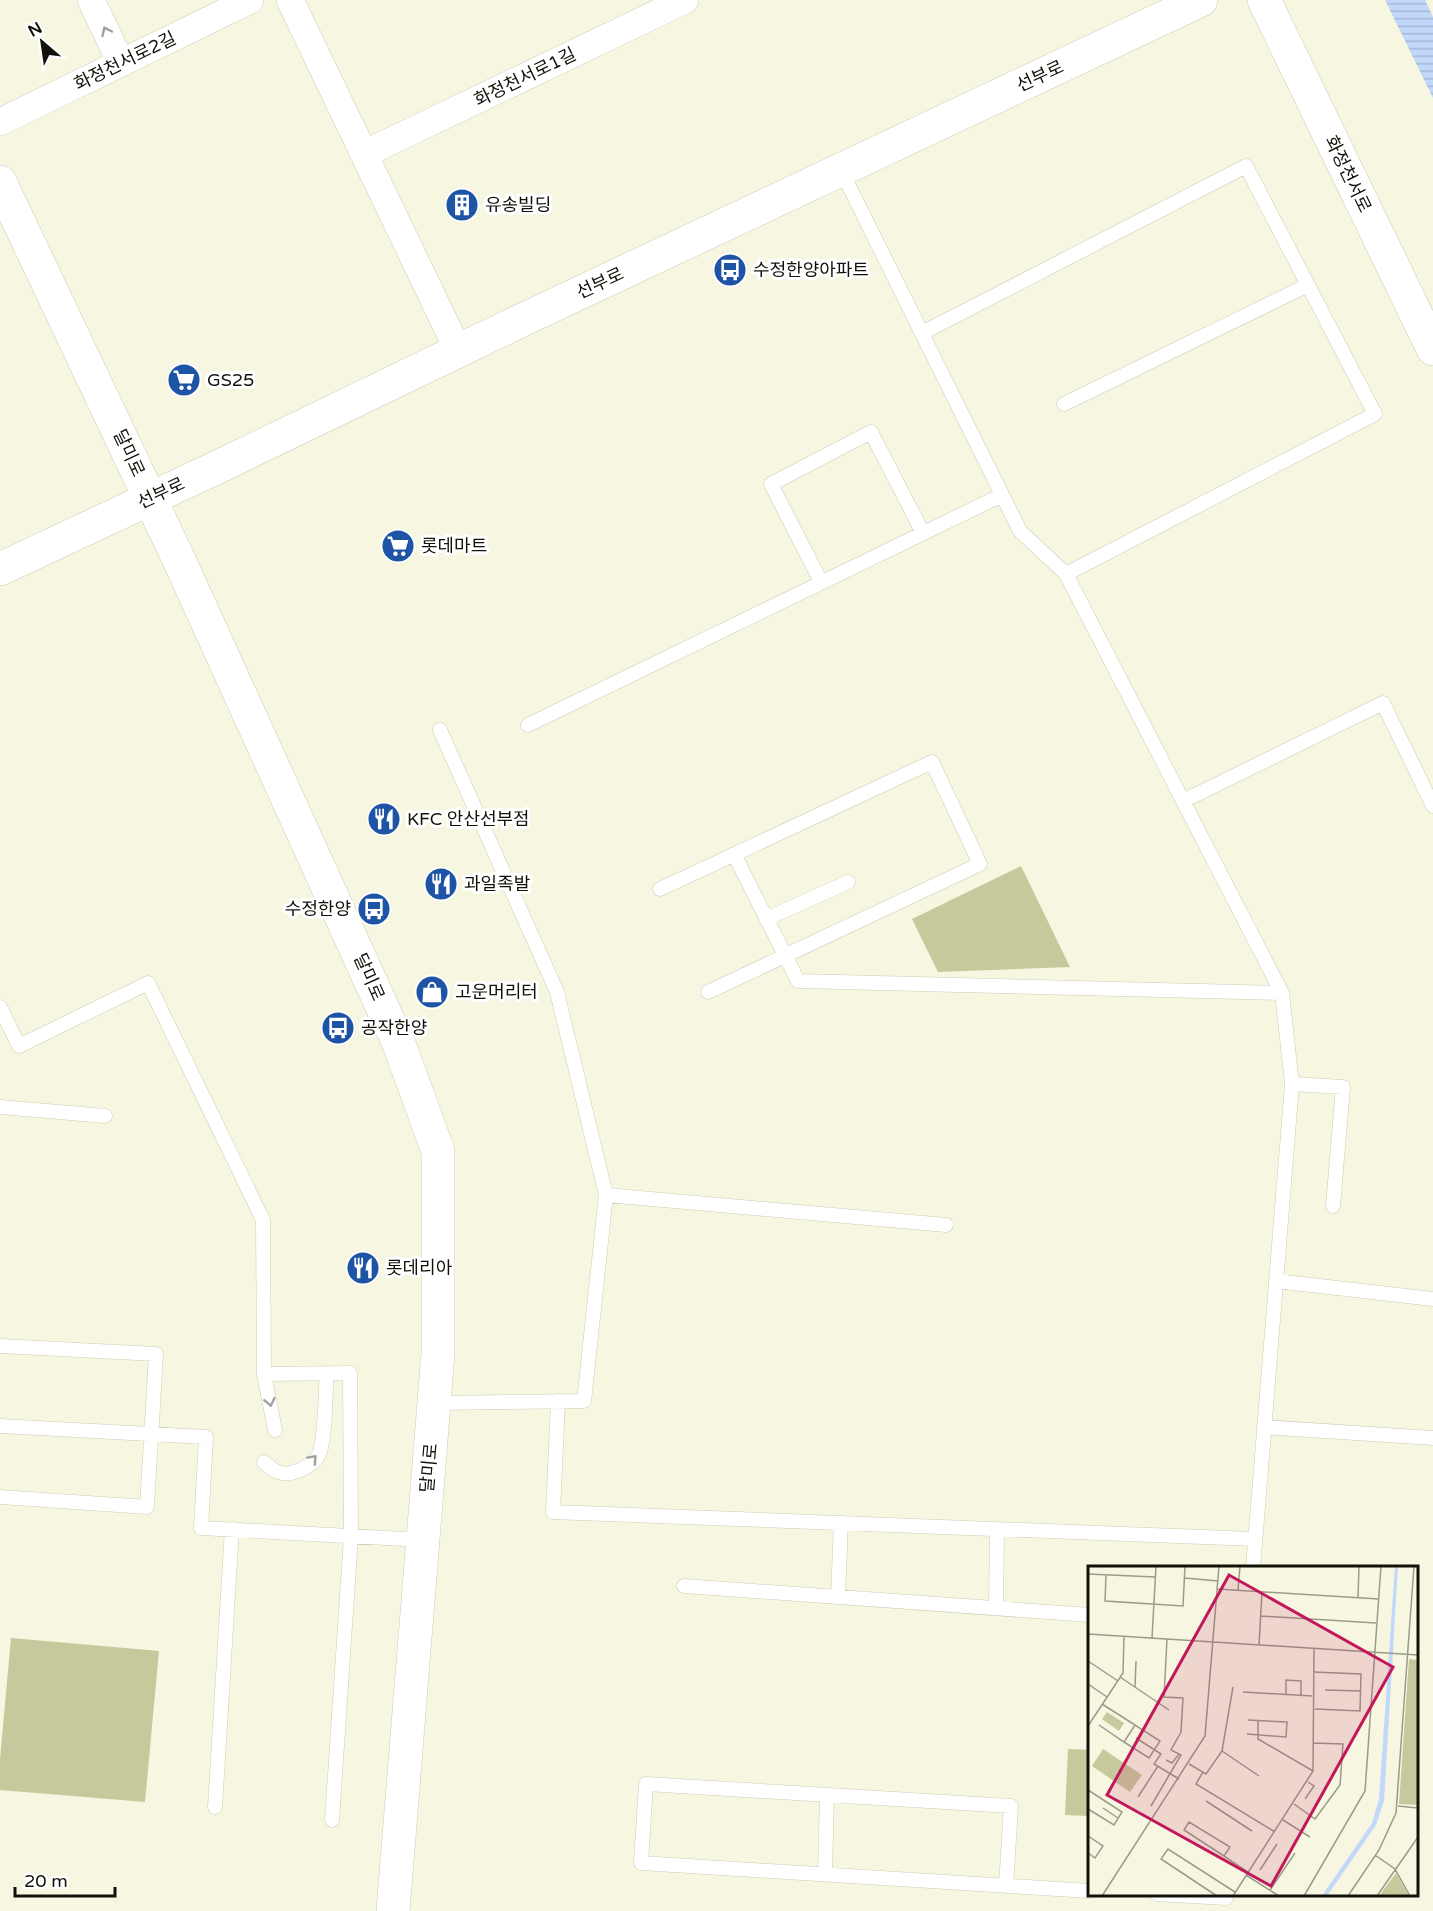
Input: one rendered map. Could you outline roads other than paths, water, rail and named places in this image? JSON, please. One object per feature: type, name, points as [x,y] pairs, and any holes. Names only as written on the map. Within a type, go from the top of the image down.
[{"type":"street","points":[[91,0],[121,63]]},
{"type":"street","name":"화정천서로2길","points":[[0,122],[250,0]]},
{"type":"street","points":[[290,0],[459,350]]},
{"type":"street","name":"화정천서로1길","points":[[364,153],[685,0]]},
{"type":"street","name":"선부로","points":[[0,568],[222,465],[459,350],[1201,0]]},
{"type":"street","name":"화정천서로","points":[[1264,0],[1433,349]]},
{"type":"street","name":"달미로","points":[[0,182],[150,498],[399,1044],[438,1151],[438,1353],[393,1911]]},
{"type":"lane","points":[[922,333],[1246,166],[1375,414],[1066,574]]},
{"type":"lane","points":[[841,170],[1020,531],[1066,574],[1282,993],[1292,1084],[1252,1566]]},
{"type":"lane","points":[[1064,404],[1308,285]]},
{"type":"lane","points":[[821,582],[771,484],[871,432],[923,533]]},
{"type":"lane","points":[[528,725],[1002,495]]},
{"type":"lane","points":[[1183,801],[1383,704],[1433,806]]},
{"type":"lane","points":[[434,1403],[584,1401],[606,1195],[557,992],[440,730]]},
{"type":"lane","points":[[660,889],[932,762],[980,864],[708,992]]},
{"type":"lane","points":[[734,854],[798,981],[1282,993]]},
{"type":"lane","points":[[766,919],[848,882]]},
{"type":"lane","points":[[0,1007],[19,1046],[147,983],[263,1220],[264,1374],[275,1430]]},
{"type":"lane","points":[[1292,1084],[1343,1087],[1333,1206]]},
{"type":"lane","points":[[0,1107],[105,1116]]},
{"type":"lane","points":[[606,1195],[946,1224]]},
{"type":"lane","points":[[1276,1281],[1433,1299]]},
{"type":"lane","points":[[0,1346],[156,1354],[147,1507],[0,1497]]},
{"type":"lane","points":[[264,1374],[350,1373],[351,1536],[332,1820]]},
{"type":"lane","points":[[264,1462],[273,1470],[284,1475],[298,1471],[318,1457],[322,1446],[327,1374]]},
{"type":"lane","points":[[558,1401],[553,1512],[1255,1539]]},
{"type":"lane","points":[[0,1426],[206,1437],[201,1528],[423,1540]]},
{"type":"lane","points":[[1264,1427],[1433,1438]]},
{"type":"lane","points":[[838,1597],[841,1523]]},
{"type":"lane","points":[[215,1807],[232,1529]]},
{"type":"lane","points":[[996,1608],[997,1529]]},
{"type":"lane","points":[[684,1586],[1088,1615]]},
{"type":"lane","points":[[1006,1886],[1011,1806],[646,1784],[641,1863],[825,1874],[1006,1886],[1088,1891]]},
{"type":"lane","points":[[825,1874],[827,1795]]},
{"type":"lane","points":[[1177,1896],[1226,1901]]},
{"type":"water","points":[[1385,0],[1425,0],[1433,17],[1433,98]]},
{"type":"place","name":"유송빌딩","points":[[462,205]]},
{"type":"place","name":"수정한양아파트","points":[[730,270]]},
{"type":"place","name":"GS25","points":[[184,380]]},
{"type":"place","name":"롯데마트","points":[[398,546]]},
{"type":"place","name":"KFC 안산선부점","points":[[384,819]]},
{"type":"place","name":"과일족발","points":[[441,884]]},
{"type":"place","name":"수정한양","points":[[374,909]]},
{"type":"place","name":"고운머리터","points":[[432,992]]},
{"type":"place","name":"공작한양","points":[[338,1028]]},
{"type":"place","name":"롯데리아","points":[[363,1268]]}]
